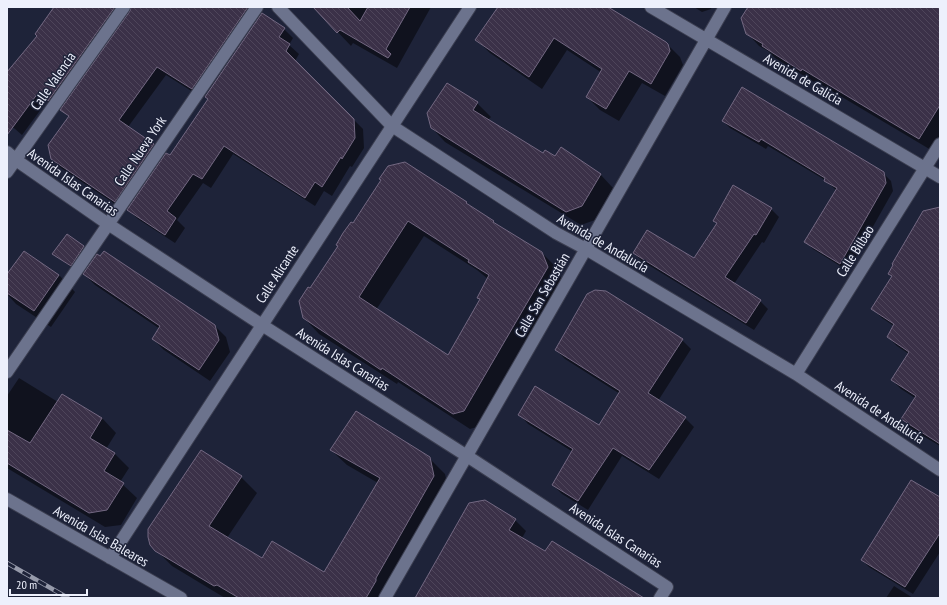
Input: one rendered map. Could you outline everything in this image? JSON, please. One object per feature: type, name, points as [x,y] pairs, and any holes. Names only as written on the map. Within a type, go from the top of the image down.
[{"type":"street","name":"Calle Valencia","points":[[7,172],[11,156],[124,7]]},
{"type":"street","name":"Calle Nueva York","points":[[7,372],[257,7]]},
{"type":"street","name":"Avenida de Andalucía","points":[[278,7],[392,126],[556,233],[586,249],[796,374],[940,470]]},
{"type":"street","name":"Calle Alicante","points":[[110,558],[470,7]]},
{"type":"street","name":"Avenida de Galicia","points":[[651,7],[940,177]]},
{"type":"street","name":"Calle San Sebastián","points":[[385,598],[725,7]]},
{"type":"street","name":"Calle Bilbao","points":[[796,374],[940,144]]},
{"type":"street","name":"Avenida Islas Canarias","points":[[11,156],[108,224],[667,587],[660,598]]},
{"type":"street","name":"Avenida Islas Baleares","points":[[7,499],[181,598]]},
{"type":"building","points":[[54,7],[115,7],[48,101],[38,93],[7,135],[7,72],[37,36],[35,34]]},
{"type":"building","points":[[131,7],[248,7],[192,89],[157,67],[119,120],[154,144],[115,202],[51,159],[48,145],[69,116],[60,110],[130,11]]},
{"type":"building","points":[[313,7],[347,7],[360,21],[368,7],[410,7],[386,49],[391,54],[388,58],[340,30],[337,33]]},
{"type":"building","points":[[498,7],[608,7],[666,42],[670,51],[651,84],[629,71],[606,109],[586,97],[602,69],[554,38],[529,77],[475,40]]},
{"type":"building","points":[[748,7],[940,7],[940,105],[919,139],[802,69],[801,71],[746,34],[741,18]]},
{"type":"building","points":[[262,13],[285,28],[279,37],[290,44],[286,51],[354,119],[355,138],[322,187],[315,182],[305,198],[224,146],[202,179],[193,174],[167,211],[176,218],[165,235],[127,210],[166,153],[170,155],[208,99],[205,97]]},
{"type":"building","points":[[447,83],[478,102],[473,110],[543,153],[545,150],[555,156],[561,147],[601,174],[582,206],[566,212],[431,128],[427,113]]},
{"type":"building","points":[[742,87],[884,172],[886,183],[840,264],[804,242],[837,188],[824,181],[825,178],[761,139],[759,142],[722,121]]},
{"type":"building","points":[[405,162],[467,202],[466,203],[494,221],[493,222],[542,252],[548,267],[464,411],[453,414],[382,368],[381,370],[303,318],[299,301],[308,287],[310,288],[338,246],[336,245],[343,233],[351,222],[353,223],[381,180],[379,179],[388,166]],"holes":[[[408,221],[469,260],[468,262],[489,275],[477,298],[480,299],[448,355],[359,297]]]},
{"type":"building","points":[[733,185],[772,208],[756,235],[754,234],[725,277],[761,300],[746,323],[633,253],[647,230],[694,258],[717,223],[713,221]]},
{"type":"building","points":[[940,207],[940,444],[901,419],[916,396],[891,380],[909,352],[887,337],[894,324],[871,309],[892,276],[888,274],[893,265],[892,264],[923,211]]},
{"type":"building","points":[[67,234],[84,246],[71,266],[52,254]]},
{"type":"building","points":[[24,251],[59,275],[34,311],[7,293],[7,274]]},
{"type":"building","points":[[104,251],[215,325],[219,340],[199,370],[152,339],[160,326],[83,274],[97,254],[100,256]]},
{"type":"building","points":[[595,290],[606,291],[683,339],[648,393],[686,417],[649,470],[613,448],[578,501],[552,485],[573,449],[518,415],[535,386],[599,425],[620,391],[555,350],[587,294]]},
{"type":"building","points":[[62,394],[102,418],[90,438],[115,453],[104,471],[124,483],[107,510],[89,513],[7,463],[7,430],[30,443]]},
{"type":"building","points":[[356,411],[430,457],[434,476],[366,598],[239,598],[217,585],[214,586],[155,551],[150,545],[148,529],[201,450],[242,476],[209,526],[262,558],[272,541],[324,572],[380,478],[330,450]]},
{"type":"building","points":[[911,480],[940,497],[940,533],[905,587],[861,560]]},
{"type":"building","points":[[485,500],[516,519],[509,530],[545,551],[552,541],[644,598],[415,598],[469,503]]},
{"type":"railway","points":[[7,563],[68,598]]}]
